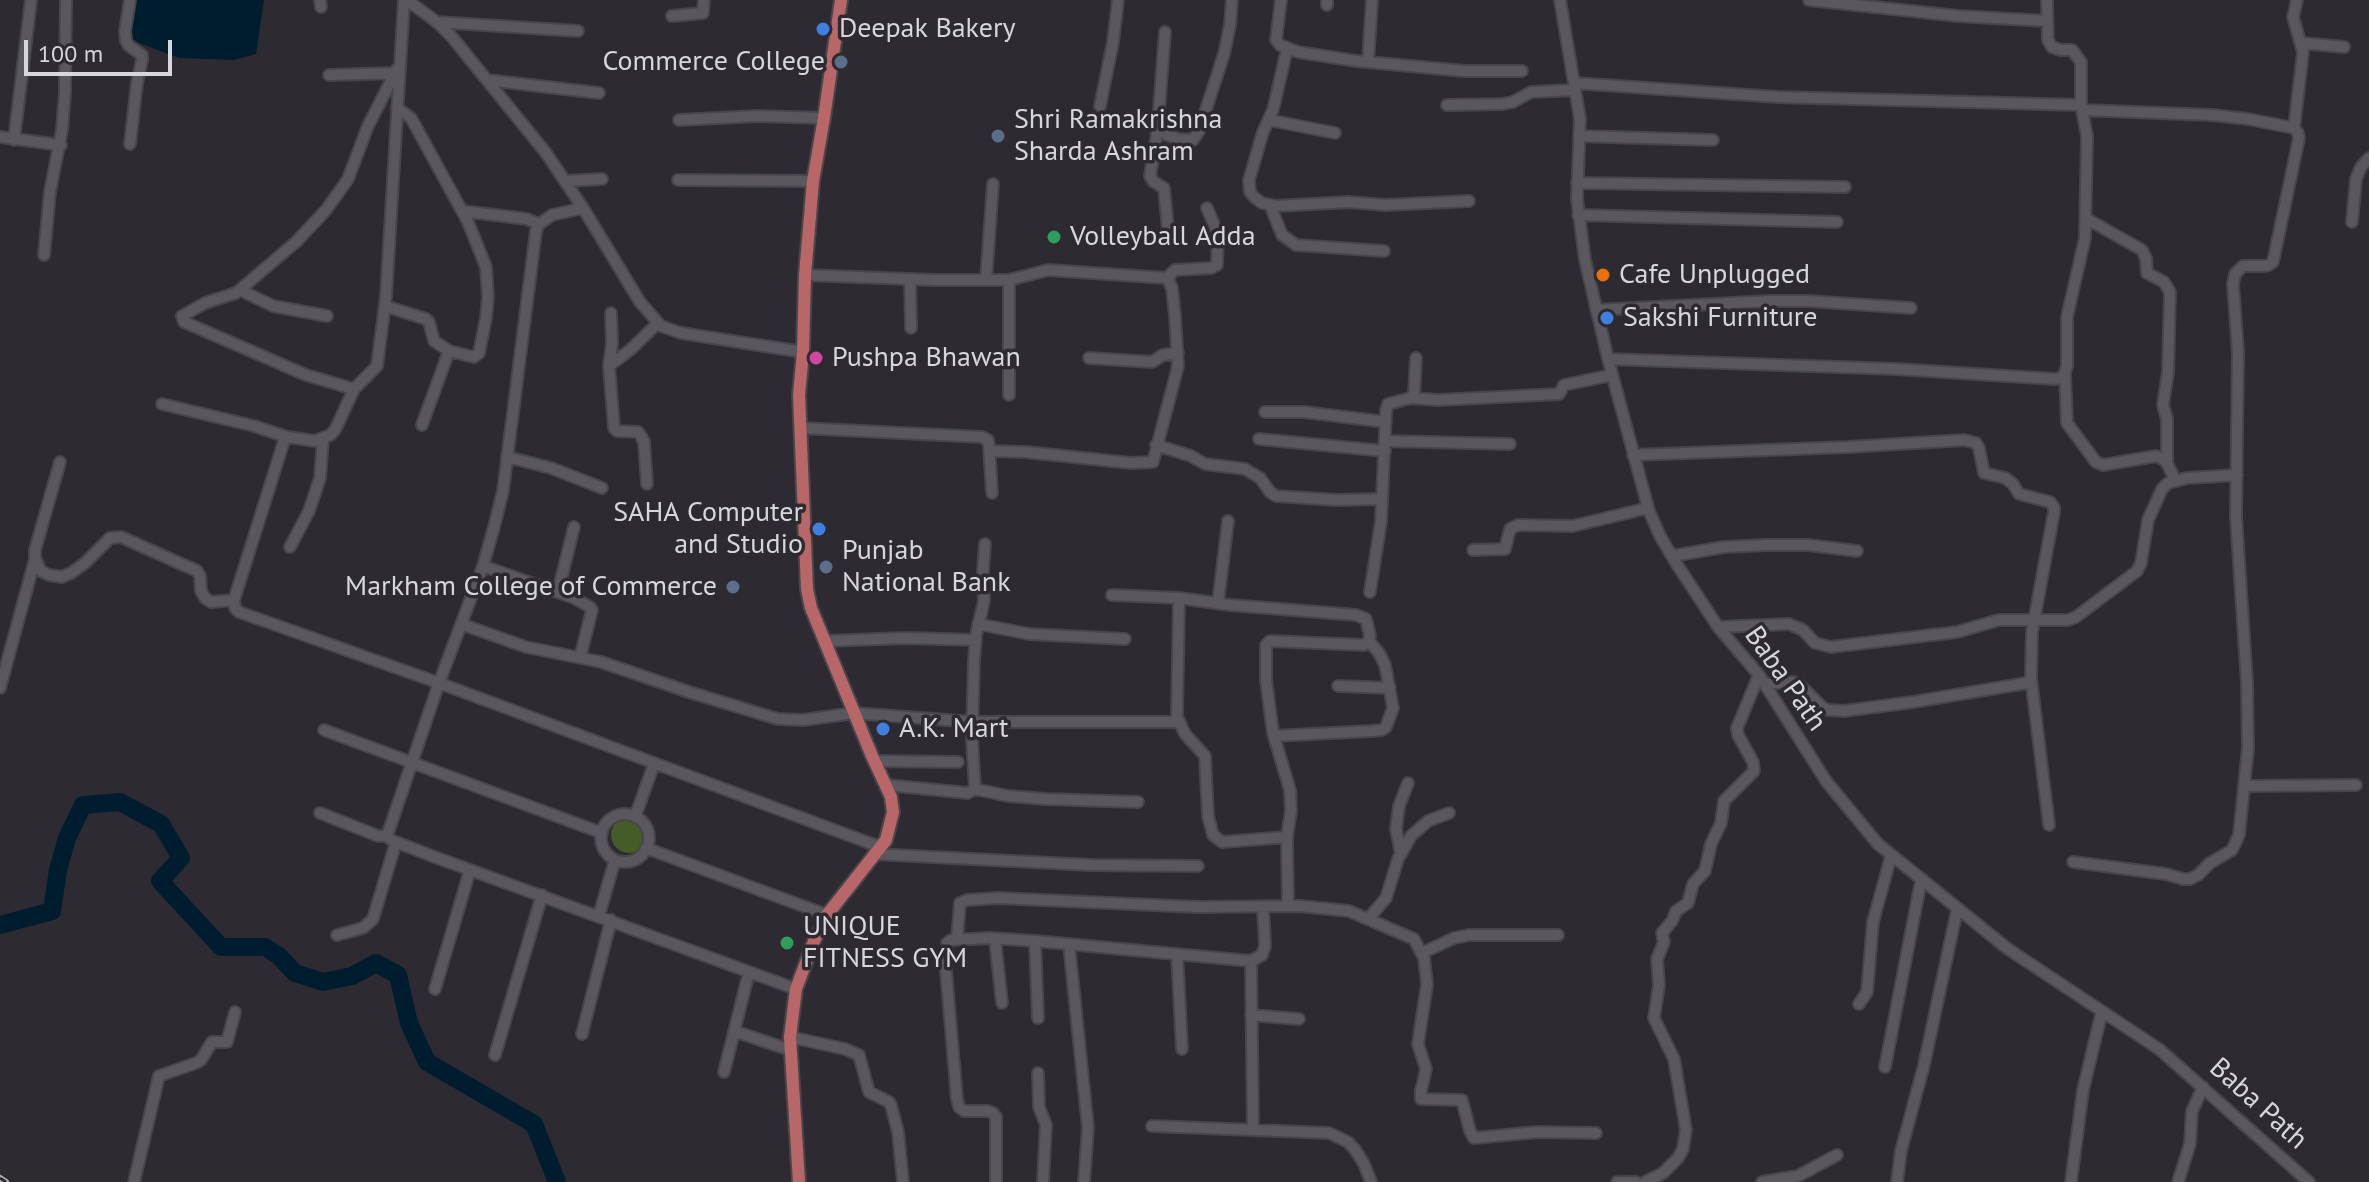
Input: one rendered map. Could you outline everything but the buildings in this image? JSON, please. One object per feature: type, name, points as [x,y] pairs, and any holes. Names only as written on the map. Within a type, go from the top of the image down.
[{"type":"main road","points":[[799,1182],[790,1044],[796,989],[827,915],[886,840],[893,812],[891,797],[811,608],[807,589],[799,395],[805,275],[813,181],[841,0]]},
{"type":"street","points":[[14,140],[31,0]]},
{"type":"street","points":[[44,255],[50,192],[61,145],[66,0]]},
{"type":"street","points":[[130,0],[126,41],[142,55],[130,144]]},
{"type":"street","points":[[162,404],[287,437],[315,441],[335,430],[354,389],[377,366],[385,306],[397,69],[405,0],[436,22],[546,153],[640,302],[658,323],[681,333],[803,352]]},
{"type":"street","points":[[672,16],[701,14],[704,12],[704,0]]},
{"type":"street","points":[[1100,106],[1118,0]]},
{"type":"street","points":[[1159,119],[1167,135],[1189,140],[1196,137],[1224,54],[1232,0]]},
{"type":"street","points":[[1281,0],[1276,40],[1287,49],[1368,62],[1464,71],[1522,71]]},
{"type":"street","points":[[1368,62],[1372,0]]},
{"type":"street","name":"Baba Path","points":[[1560,0],[1580,119],[1578,215],[1585,260],[1648,508],[1672,556],[1718,627],[1762,679],[1826,781],[1862,827],[1891,856],[2019,956],[2159,1049],[2305,1179]]},
{"type":"street","points":[[1809,0],[1958,16],[2047,21]]},
{"type":"street","points":[[2047,0],[2048,40],[2052,47],[2072,50],[2081,62],[2082,108],[2087,136],[2085,238],[2067,317],[2067,423],[2096,462],[2103,465],[2156,456],[2167,463],[2175,480]]},
{"type":"street","points":[[2294,128],[2302,65],[2302,43],[2293,17],[2297,0]]},
{"type":"street","points":[[436,22],[578,31]]},
{"type":"street","points":[[1165,32],[1159,119],[1150,176],[1164,188],[1168,229]]},
{"type":"street","points":[[2302,43],[2344,47]]},
{"type":"street","points":[[1287,49],[1269,120],[1255,158],[1249,187],[1254,197],[1276,206],[1469,201]]},
{"type":"street","points":[[329,75],[397,69]]},
{"type":"street","points":[[354,389],[306,375],[205,332],[182,319],[182,316],[205,303],[240,290],[296,242],[348,179],[368,126],[397,69]]},
{"type":"street","points":[[487,80],[599,93]]},
{"type":"street","points":[[1447,105],[1503,104],[1531,92],[1575,86],[2212,115],[2294,128],[2299,138],[2273,262],[2264,266],[2243,266],[2235,274],[2233,284],[2238,352],[2236,516],[2247,683],[2247,762],[2236,846],[2190,879],[2073,862]]},
{"type":"street","points":[[385,306],[426,319],[434,341],[449,351],[478,356],[488,297],[486,267],[462,211],[411,118],[397,108]]},
{"type":"street","points":[[679,120],[757,116],[824,118]]},
{"type":"street","points":[[1269,120],[1335,133]]},
{"type":"street","points":[[1579,136],[1713,140]]},
{"type":"street","points":[[0,137],[61,145]]},
{"type":"street","points":[[2352,222],[2356,179],[2369,158]]},
{"type":"street","points":[[565,181],[602,179]]},
{"type":"street","points":[[678,180],[813,181]]},
{"type":"street","points":[[1577,183],[1845,187]]},
{"type":"street","points":[[986,280],[993,184]]},
{"type":"street","points":[[1270,205],[1282,235],[1296,245],[1384,251]]},
{"type":"street","points":[[337,935],[363,928],[373,919],[412,763],[483,566],[503,491],[536,231],[539,224],[552,215],[583,208]]},
{"type":"street","points":[[805,275],[1009,280],[1048,270],[1167,278],[1175,270],[1217,265],[1218,234],[1207,208]]},
{"type":"street","points":[[462,211],[527,219],[539,224]]},
{"type":"street","points":[[1578,215],[1837,222]]},
{"type":"street","points":[[2087,219],[2142,250],[2147,273],[2164,282],[2170,292],[2168,372],[2163,405],[2167,419],[2167,463]]},
{"type":"street","points":[[990,451],[1151,463],[1177,371],[1172,288],[1167,278]]},
{"type":"street","points":[[910,279],[911,328]]},
{"type":"street","points":[[1009,280],[1009,395]]},
{"type":"street","points":[[240,290],[273,306],[327,316]]},
{"type":"street","points":[[1596,310],[1771,301],[1911,308]]},
{"type":"street","points":[[611,313],[609,366],[614,428],[640,433],[644,442],[647,484]]},
{"type":"street","points":[[609,366],[658,323]]},
{"type":"street","points":[[422,425],[449,351]]},
{"type":"street","points":[[1089,358],[1152,362],[1163,355],[1178,353]]},
{"type":"street","points":[[1411,398],[1414,394],[1416,358]]},
{"type":"street","points":[[1608,359],[1896,369],[2055,379],[2065,374]]},
{"type":"street","points":[[1370,592],[1381,521],[1388,404],[1411,398],[1438,400],[1559,394],[1564,385],[1612,375]]},
{"type":"street","points":[[1265,412],[1304,412],[1386,422]]},
{"type":"street","points":[[801,428],[982,437],[988,440],[990,451],[992,493]]},
{"type":"street","points":[[287,437],[278,455],[234,600],[239,612],[439,683],[877,851],[1091,865],[1198,866]]},
{"type":"street","points":[[290,547],[309,511],[320,478],[323,439]]},
{"type":"street","points":[[1259,439],[1385,446],[1510,444]]},
{"type":"street","points":[[1633,455],[1964,440],[1971,441],[1979,448],[1984,473],[2005,478],[2019,494],[2050,502],[2054,507],[2034,620],[2031,678],[2049,825]]},
{"type":"street","points":[[1156,445],[1205,464],[1245,469],[1260,478],[1276,496],[1381,499]]},
{"type":"street","points":[[507,457],[551,468],[602,488]]},
{"type":"street","points":[[0,688],[60,462]]},
{"type":"street","points":[[1718,627],[1789,624],[1803,630],[1815,643],[1831,647],[1957,632],[1999,620],[2068,620],[2131,577],[2141,563],[2148,520],[2162,489],[2175,480],[2237,475]]},
{"type":"street","points":[[1473,550],[1505,549],[1510,529],[1518,525],[1573,526],[1648,508]]},
{"type":"street","points":[[1218,603],[1228,521]]},
{"type":"street","points":[[558,592],[574,527]]},
{"type":"street","points":[[35,558],[41,571],[62,577],[85,563],[110,538],[121,537],[197,571],[201,591],[211,602],[234,600]]},
{"type":"street","points":[[975,789],[973,722],[976,640],[984,601],[985,544]]},
{"type":"street","points":[[1672,556],[1724,547],[1766,545],[1808,545],[1857,551]]},
{"type":"street","points":[[483,566],[585,603],[592,610],[580,658]]},
{"type":"street","points":[[1112,595],[1361,615],[1368,621],[1369,641],[1385,665],[1390,688],[1390,721],[1382,730],[1274,736]]},
{"type":"street","points":[[1179,598],[1179,722],[1185,734],[1205,756],[1208,816],[1213,835],[1222,842],[1287,837]]},
{"type":"street","points":[[461,624],[526,647],[611,665],[778,719],[803,720],[854,713],[973,722],[1179,722]]},
{"type":"street","points":[[978,624],[1029,634],[1125,639]]},
{"type":"street","points":[[825,641],[905,638],[976,640]]},
{"type":"street","points":[[1288,906],[1290,790],[1274,736],[1266,680],[1267,642],[1353,646],[1369,641]]},
{"type":"street","points":[[1645,1182],[1663,1173],[1678,1158],[1686,1130],[1674,1059],[1654,1018],[1659,985],[1657,965],[1664,942],[1662,933],[1676,911],[1688,903],[1693,884],[1705,871],[1711,844],[1721,823],[1724,801],[1754,771],[1737,728],[1762,679],[1799,684],[1822,707],[1844,711],[2019,686],[2031,678]]},
{"type":"street","points":[[1338,686],[1390,688]]},
{"type":"street","points":[[324,730],[602,833]]},
{"type":"street","points":[[874,761],[958,762]]},
{"type":"street","points":[[635,817],[654,764]]},
{"type":"street","points":[[1401,854],[1396,829],[1399,806],[1408,783]]},
{"type":"street","points":[[886,785],[968,793],[975,789],[1045,799],[1138,802]]},
{"type":"street","points":[[2245,786],[2356,785]]},
{"type":"street","points":[[320,813],[796,989]]},
{"type":"street","points":[[1368,919],[1386,898],[1401,854],[1411,836],[1428,821],[1449,813]]},
{"type":"street","points":[[614,817],[635,817],[648,833],[646,848],[630,861],[615,860],[602,846],[602,833],[614,817]]},
{"type":"street","points":[[646,848],[827,915]]},
{"type":"street","points":[[1859,1004],[1867,992],[1873,922],[1891,856]]},
{"type":"street","points":[[599,915],[615,860]]},
{"type":"street","points":[[435,989],[470,870]]},
{"type":"street","points":[[1885,1067],[1921,881]]},
{"type":"street","points":[[495,1055],[542,895]]},
{"type":"street","points":[[957,939],[960,903],[967,900],[998,898],[1342,910],[1414,939],[1422,953],[1427,984],[1418,1044],[1426,1069],[1421,1099],[1462,1100],[1474,1138],[1537,1132],[1596,1133]]},
{"type":"street","points":[[996,1182],[996,1117],[987,1111],[964,1111],[957,1099],[946,971],[947,943],[957,939],[1035,941],[1251,961],[1262,955],[1265,946],[1263,907]]},
{"type":"street","points":[[1897,1182],[1901,1151],[1924,1065],[1957,910]]},
{"type":"street","points":[[582,1034],[611,920]]},
{"type":"street","points":[[1422,953],[1454,938],[1469,935],[1558,935]]},
{"type":"street","points":[[995,939],[1002,1003]]},
{"type":"street","points":[[1035,941],[1038,1018]]},
{"type":"street","points":[[1069,944],[1088,1128],[1084,1182]]},
{"type":"street","points":[[1177,954],[1182,1049]]},
{"type":"street","points":[[1251,961],[1253,1129]]},
{"type":"street","points":[[724,1072],[749,972]]},
{"type":"street","points":[[2071,1182],[2083,1090],[2102,1011]]},
{"type":"street","points":[[134,1182],[159,1076],[201,1060],[212,1042],[227,1042],[235,1012]]},
{"type":"street","points":[[1251,1015],[1299,1019]]},
{"type":"street","points":[[734,1031],[790,1044],[845,1049],[859,1055],[869,1092],[891,1105],[898,1132],[903,1182]]},
{"type":"street","points":[[1038,1073],[1039,1107],[1046,1125],[1043,1182]]},
{"type":"street","points":[[2178,1182],[2190,1144],[2192,1111],[2203,1087]]},
{"type":"street","points":[[1152,1126],[1319,1132],[1338,1136],[1356,1151],[1371,1182]]},
{"type":"street","points":[[1762,1182],[1798,1176],[1837,1155]]},
{"type":"street","points":[[2289,1181],[2305,1179]]},
{"type":"street","points":[[1617,1182],[1636,1182]]},
{"type":"green space","points":[[629,817],[641,823],[647,835],[641,847],[629,853],[617,847],[611,835],[617,823]]},
{"type":"water","points":[[135,0],[264,0],[256,54],[234,60],[179,58],[139,43],[133,39],[130,25]]},
{"type":"waterway","points":[[0,925],[52,911],[67,838],[83,805],[120,802],[161,824],[181,858],[160,881],[221,947],[265,947],[295,973],[323,982],[352,976],[376,963],[398,975],[409,1023],[427,1062],[534,1124],[557,1182]]},
{"type":"railway","points":[[0,1178],[6,1182]]},
{"type":"place","name":"Deepak Bakery","points":[[823,29]]},
{"type":"place","name":"Commerce College","points":[[841,62]]},
{"type":"place","name":"Shri Ramakrishna Sharda Ashram","points":[[998,136]]},
{"type":"place","name":"Volleyball Adda","points":[[1054,237]]},
{"type":"place","name":"Cafe Unplugged","points":[[1603,275]]},
{"type":"place","name":"Sakshi Furniture","points":[[1607,318]]},
{"type":"place","name":"Pushpa Bhawan","points":[[816,358]]},
{"type":"place","name":"SAHA Computer and Studio","points":[[819,529]]},
{"type":"place","name":"Punjab National Bank","points":[[826,567]]},
{"type":"place","name":"Markham College of Commerce","points":[[733,587]]},
{"type":"place","name":"A.K. Mart","points":[[883,729]]},
{"type":"place","name":"UNIQUE FITNESS GYM","points":[[787,943]]}]
